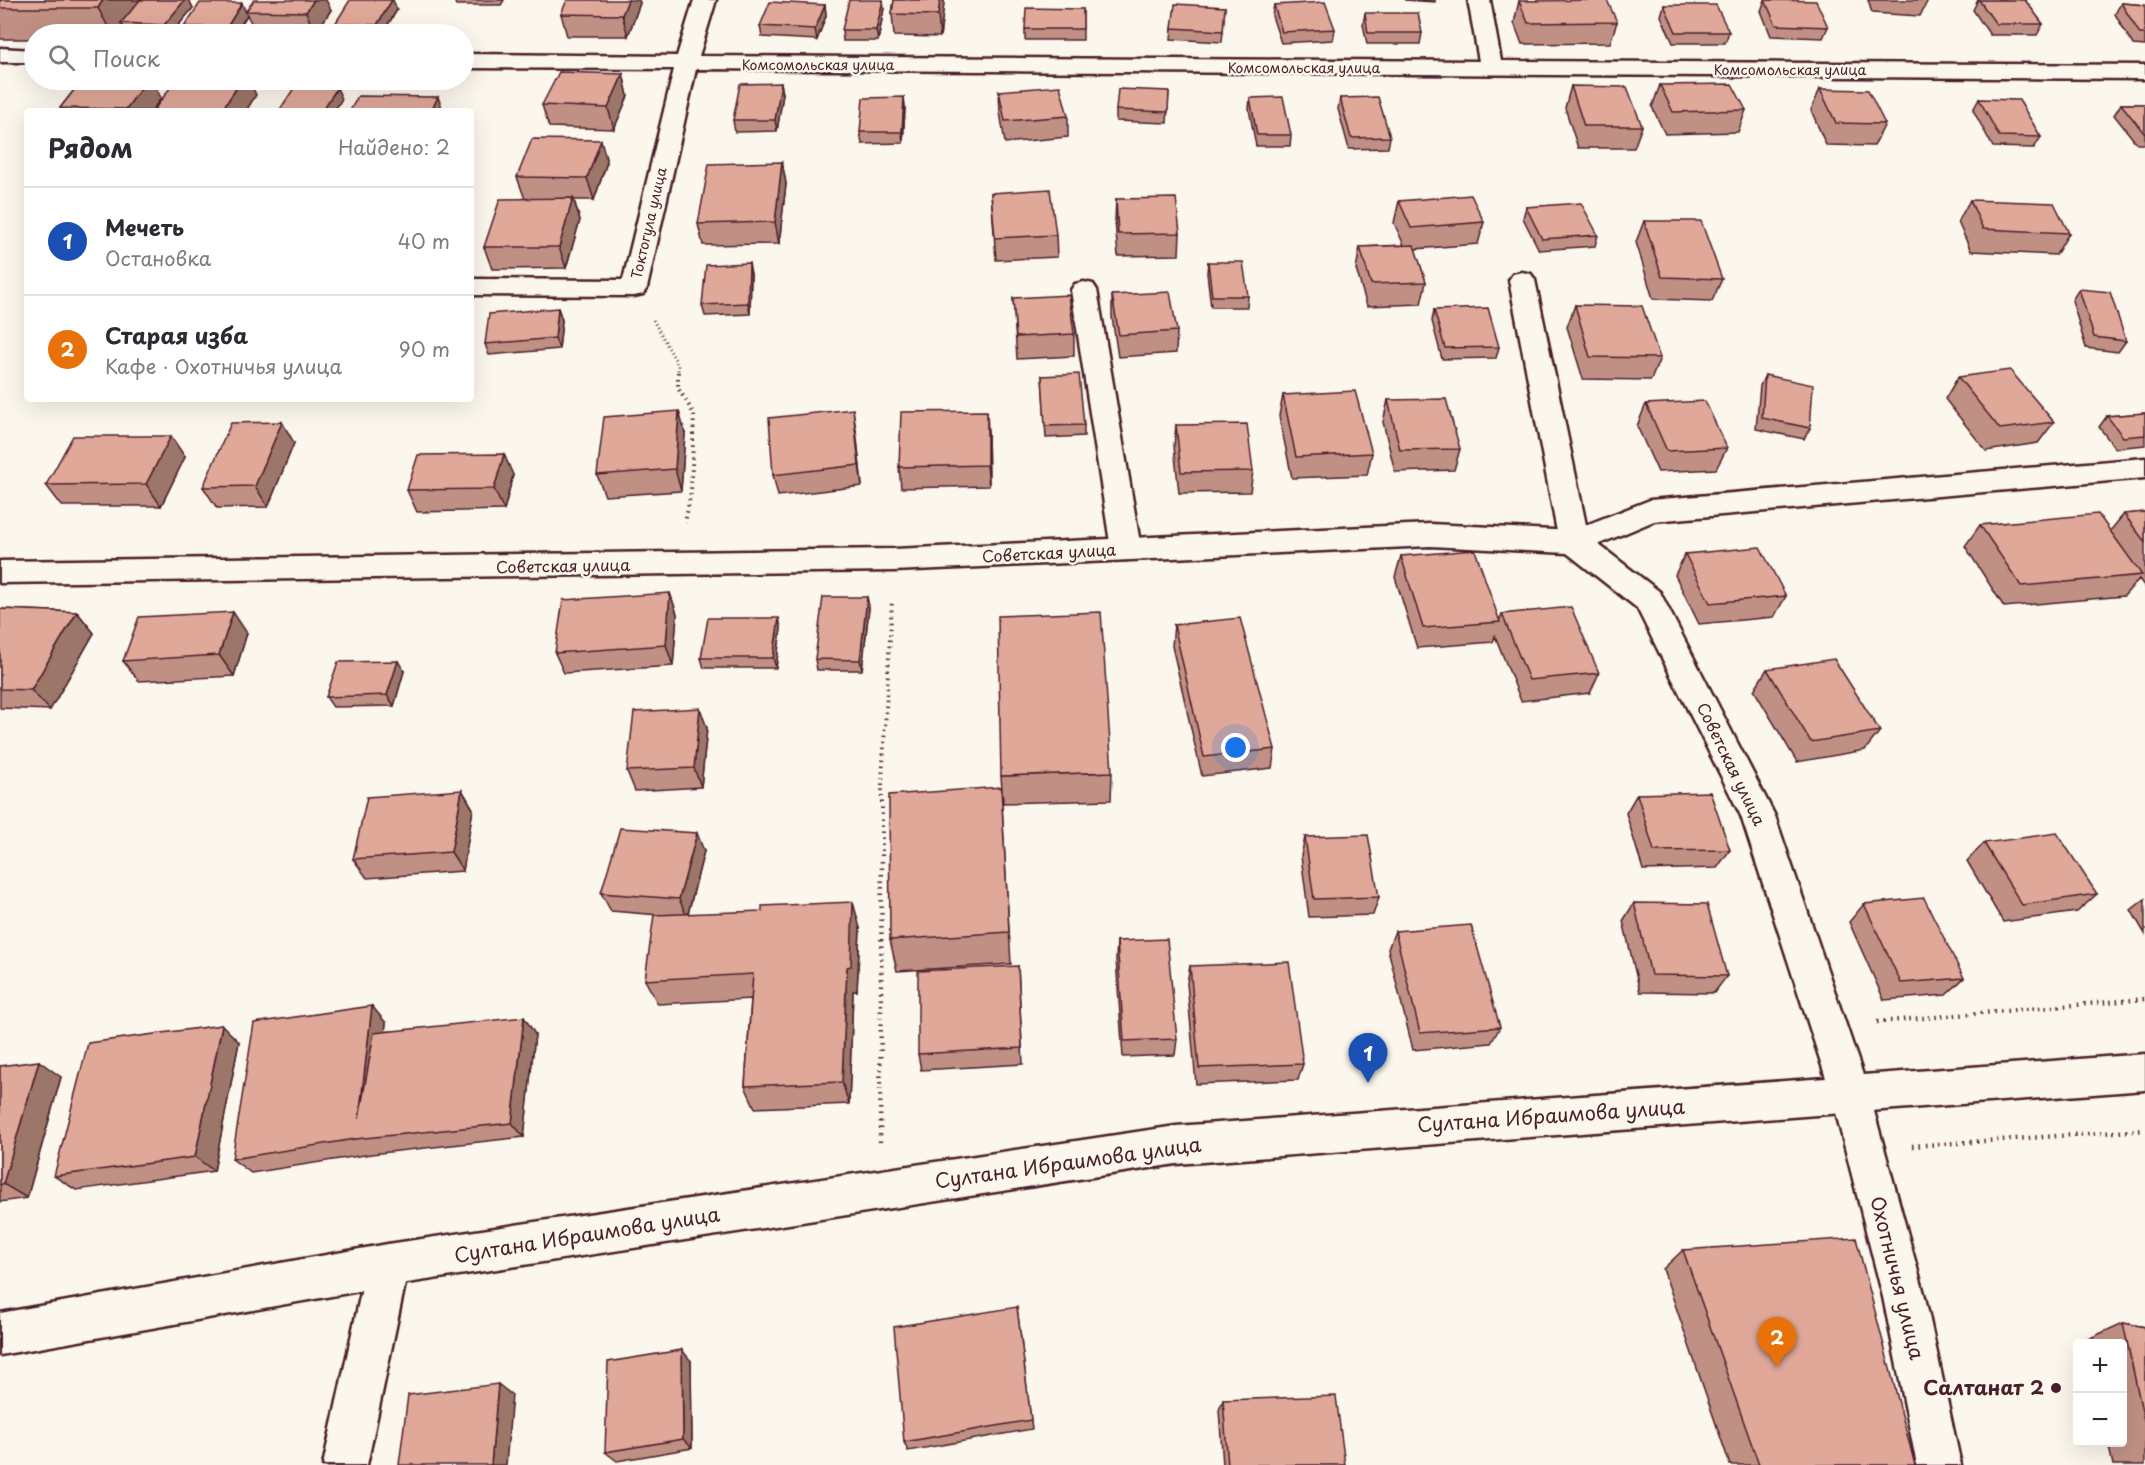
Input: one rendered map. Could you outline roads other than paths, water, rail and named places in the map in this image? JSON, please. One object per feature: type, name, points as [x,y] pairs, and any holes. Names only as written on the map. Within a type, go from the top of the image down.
[{"type":"street","name":"Токтогула улица","points":[[474,287],[634,288],[686,64],[705,0]]},
{"type":"street","points":[[1479,0],[1491,69]]},
{"type":"street","points":[[0,55],[24,56]]},
{"type":"street","name":"Комсомольская улица","points":[[474,61],[2145,72]]},
{"type":"street","points":[[1522,280],[1574,542]]},
{"type":"street","name":"Советская улица","points":[[1084,290],[1126,549]]},
{"type":"street","name":"Советская улица","points":[[0,572],[676,565],[894,560],[1430,535],[1574,542],[1650,511],[2145,468]]},
{"type":"street","name":"Советская улица","points":[[1574,542],[1649,600],[1758,816],[1850,1093]]},
{"type":"street","name":"Султана Ибраимова улица","points":[[0,1334],[388,1265],[1176,1145],[2145,1072]]},
{"type":"street","name":"Охотничья улица","points":[[1850,1093],[1904,1297],[1939,1465]]},
{"type":"street","points":[[345,1465],[388,1265]]},
{"type":"place","name":"Мечеть","points":[[1368,1083]]},
{"type":"place","name":"Старая изба","points":[[1777,1367]]},
{"type":"place","name":"Салтанат 2","points":[[2056,1388]]}]
